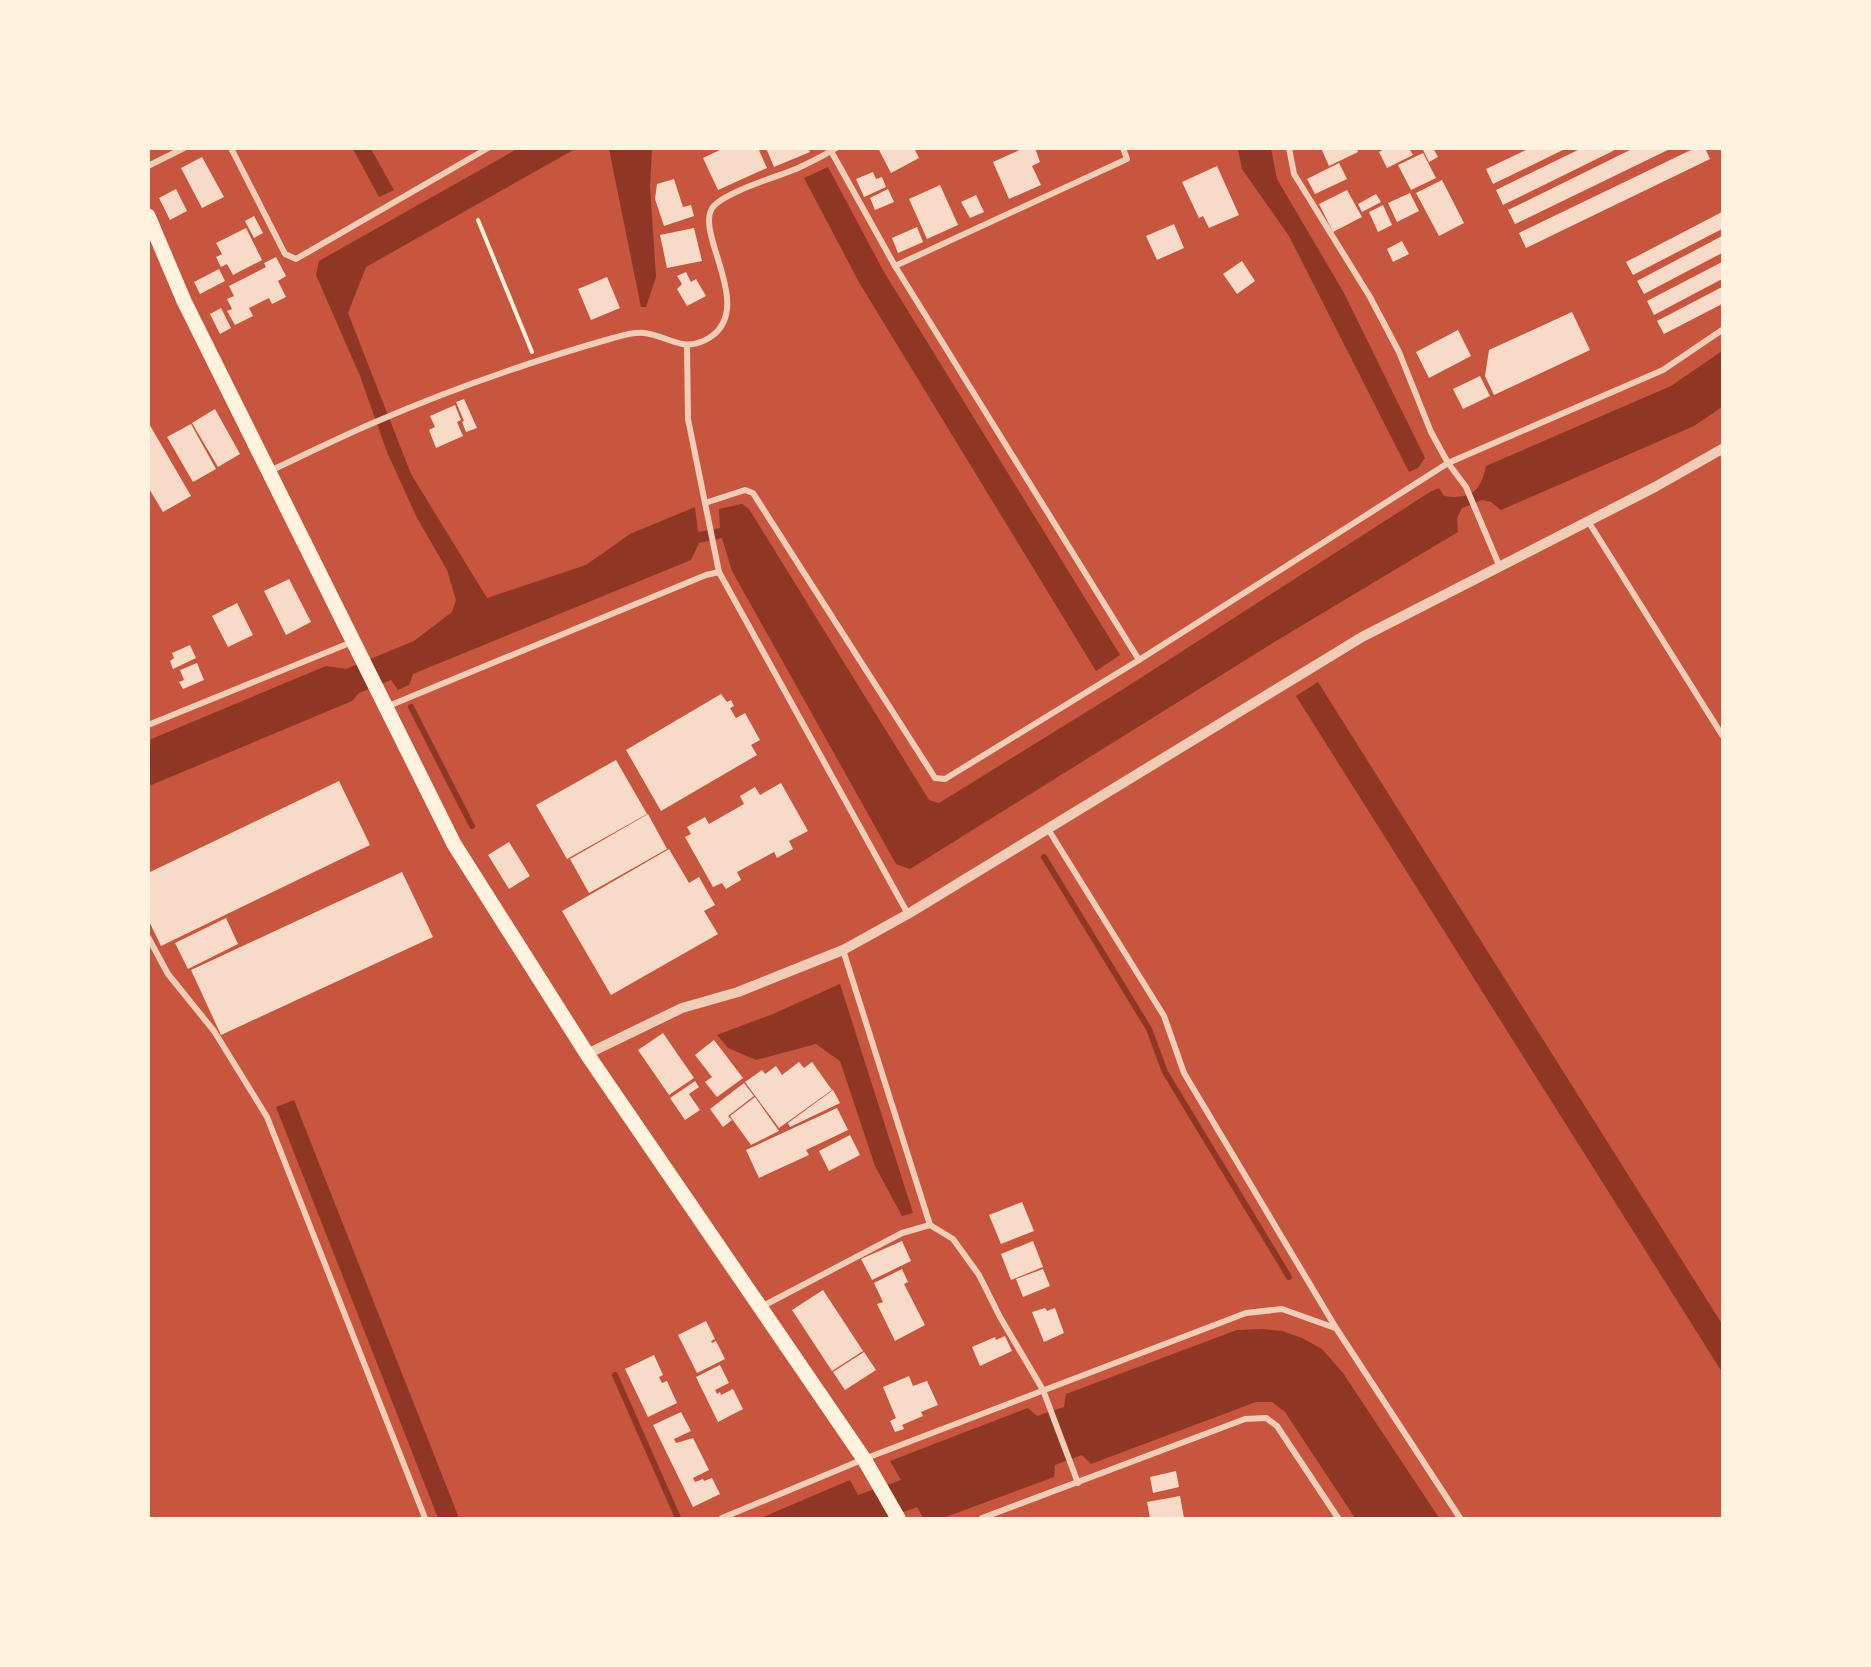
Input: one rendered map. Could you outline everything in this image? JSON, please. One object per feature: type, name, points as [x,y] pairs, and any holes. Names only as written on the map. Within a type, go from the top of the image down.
[{"type":"main road","points":[[148,216],[184,301],[454,844],[587,1054],[864,1459],[898,1518]]},
{"type":"street","points":[[148,166],[183,148]]},
{"type":"street","points":[[231,148],[285,254],[296,259],[488,148]]},
{"type":"street","points":[[895,266],[1127,159],[1123,148]]},
{"type":"street","points":[[1289,148],[1294,174],[1370,297],[1399,352],[1431,432],[1448,463],[1466,487],[1499,565]]},
{"type":"street","points":[[268,472],[372,423],[442,395],[536,362],[633,333],[647,333],[687,346],[707,339],[717,332],[727,316],[727,291],[709,223],[712,208],[723,198],[798,168],[834,150],[895,266],[1139,660]]},
{"type":"street","points":[[705,503],[745,490],[753,493],[935,778],[945,779],[1139,660],[1448,463],[1663,370],[1722,330]]},
{"type":"street","points":[[687,346],[688,419],[719,572],[908,914]]},
{"type":"street","points":[[587,1054],[682,1008],[738,992],[843,950],[908,914],[1362,637],[1655,487],[1722,449]]},
{"type":"street","points":[[1588,521],[1722,735]]},
{"type":"street","points":[[385,708],[706,575],[719,572]]},
{"type":"street","points":[[148,725],[352,642]]},
{"type":"street","points":[[1048,829],[1164,1016],[1184,1073],[1336,1328],[1460,1518]]},
{"type":"street","points":[[148,937],[168,974],[214,1031],[267,1117],[425,1518]]},
{"type":"street","points":[[843,950],[930,1225],[953,1239],[979,1275],[1000,1317],[1043,1390],[1078,1483]]},
{"type":"street","points":[[760,1307],[902,1233],[930,1225]]},
{"type":"street","points":[[722,1518],[864,1459],[1246,1313],[1282,1310],[1336,1328]]},
{"type":"street","points":[[982,1518],[1245,1419],[1266,1418],[1277,1426],[1338,1518]]},
{"type":"path","points":[[478,220],[536,362]]},
{"type":"shaded area","points":[[353,149],[371,149],[394,190],[379,197]]},
{"type":"shaded area","points":[[517,149],[575,149],[366,267],[348,313],[411,474],[487,598],[586,565],[630,534],[695,507],[698,532],[720,528],[719,509],[742,504],[749,509],[929,800],[939,803],[1125,688],[1430,492],[1439,488],[1444,496],[1468,495],[1478,488],[1486,466],[1671,386],[1722,351],[1722,407],[1694,426],[1501,510],[1491,502],[1482,500],[1462,508],[1457,518],[1458,532],[1276,641],[910,869],[896,864],[732,571],[722,538],[699,543],[691,560],[413,674],[409,685],[398,690],[391,680],[359,693],[352,701],[149,786],[149,740],[326,666],[346,669],[414,641],[452,612],[456,600],[447,570],[416,516],[387,452],[360,376],[316,275],[319,261]]},
{"type":"shaded area","points":[[609,149],[652,149],[650,186],[656,277],[646,307],[641,307]]},
{"type":"shaded area","points":[[1238,149],[1271,149],[1277,179],[1344,293],[1425,458],[1418,468],[1409,472],[1289,236],[1242,169]]},
{"type":"shaded area","points":[[828,167],[884,272],[1120,655],[1096,671],[860,284],[804,178]]},
{"type":"shaded area","points":[[1318,682],[1722,1324],[1722,1372],[1296,696]]},
{"type":"shaded area","points":[[840,984],[913,1213],[902,1216],[875,1166],[840,1061],[816,1044],[756,1060],[728,1048],[717,1035],[773,1014]]},
{"type":"shaded area","points":[[294,1100],[459,1518],[438,1518],[276,1107]]},
{"type":"shaded area","points":[[1237,1330],[1282,1331],[1302,1338],[1322,1349],[1343,1373],[1439,1518],[1355,1518],[1285,1412],[1272,1402],[1256,1402],[1091,1464],[1082,1455],[1055,1465],[1054,1477],[943,1518],[923,1518],[917,1507],[887,1518],[761,1518],[850,1480],[858,1495],[901,1480],[890,1461],[1028,1408],[1037,1416],[1064,1407],[1066,1394]]},
{"type":"building","points":[[724,148],[758,148],[767,168],[718,190],[703,158]]},
{"type":"building","points":[[766,148],[808,148],[810,152],[774,167]]},
{"type":"building","points":[[878,148],[914,148],[919,158],[891,173]]},
{"type":"building","points":[[1024,148],[1035,148],[1040,162],[1032,166],[1041,185],[1009,199],[993,162]]},
{"type":"building","points":[[1321,148],[1357,148],[1358,152],[1329,166]]},
{"type":"building","points":[[1386,148],[1409,148],[1413,155],[1387,168],[1379,152]]},
{"type":"building","points":[[1422,148],[1433,148],[1438,157],[1429,162]]},
{"type":"building","points":[[1530,148],[1567,148],[1493,184],[1486,169]]},
{"type":"building","points":[[1582,148],[1619,148],[1503,205],[1496,190]]},
{"type":"building","points":[[1634,148],[1672,148],[1515,224],[1508,210]]},
{"type":"building","points":[[1695,148],[1705,148],[1710,159],[1526,248],[1519,233]]},
{"type":"building","points":[[1423,153],[1436,178],[1411,190],[1398,165]]},
{"type":"building","points":[[202,157],[224,197],[202,208],[181,168]]},
{"type":"building","points":[[1339,163],[1347,179],[1315,194],[1307,179]]},
{"type":"building","points":[[1217,166],[1239,215],[1209,228],[1203,216],[1199,218],[1182,182]]},
{"type":"building","points":[[873,172],[876,179],[882,177],[886,187],[864,197],[856,179]]},
{"type":"building","points":[[674,179],[683,207],[691,205],[694,216],[664,226],[655,199],[657,184]]},
{"type":"building","points":[[1442,180],[1464,223],[1439,236],[1416,193]]},
{"type":"building","points":[[940,185],[958,225],[927,239],[909,199]]},
{"type":"building","points":[[176,189],[187,211],[170,220],[159,198]]},
{"type":"building","points":[[888,189],[894,202],[875,210],[870,198]]},
{"type":"building","points":[[1347,190],[1362,217],[1333,232],[1319,204]]},
{"type":"building","points":[[1410,193],[1419,211],[1397,222],[1388,203]]},
{"type":"building","points":[[1376,194],[1381,202],[1362,212],[1358,204]]},
{"type":"building","points":[[976,195],[984,212],[970,218],[961,202]]},
{"type":"building","points":[[1383,205],[1392,225],[1378,232],[1369,212]]},
{"type":"building","points":[[1722,212],[1722,229],[1633,275],[1626,262]]},
{"type":"building","points":[[254,216],[263,233],[254,238],[245,221]]},
{"type":"building","points":[[1174,224],[1184,248],[1157,260],[1146,236]]},
{"type":"building","points":[[917,227],[923,242],[898,253],[892,238]]},
{"type":"building","points":[[246,228],[262,260],[233,275],[227,264],[221,267],[216,257],[222,254],[216,243]]},
{"type":"building","points":[[694,228],[702,261],[667,268],[660,235]]},
{"type":"building","points":[[1722,236],[1722,253],[1644,294],[1637,281]]},
{"type":"building","points":[[1402,241],[1409,254],[1393,262],[1387,249]]},
{"type":"building","points":[[276,257],[286,276],[278,281],[286,297],[272,304],[269,298],[249,308],[253,316],[235,325],[227,311],[232,309],[227,299],[234,296],[229,286],[266,267],[264,263]]},
{"type":"building","points":[[1242,261],[1255,281],[1237,294],[1223,274]]},
{"type":"building","points":[[1722,262],[1722,279],[1654,315],[1647,301]]},
{"type":"building","points":[[219,269],[225,281],[200,294],[194,282]]},
{"type":"building","points":[[686,272],[691,282],[696,279],[706,296],[687,306],[677,289],[682,284],[677,276]]},
{"type":"building","points":[[607,277],[620,308],[591,320],[578,289]]},
{"type":"building","points":[[1722,287],[1722,304],[1664,334],[1657,321]]},
{"type":"building","points":[[221,308],[231,328],[220,334],[210,314]]},
{"type":"building","points":[[1572,312],[1590,350],[1494,395],[1485,376],[1489,350]]},
{"type":"building","points":[[1458,330],[1471,356],[1429,378],[1416,352]]},
{"type":"building","points":[[1480,376],[1490,396],[1463,409],[1453,389]]},
{"type":"building","points":[[464,399],[477,428],[466,432],[456,402]]},
{"type":"building","points":[[455,405],[461,420],[457,422],[463,436],[436,448],[429,430],[435,427],[430,416]]},
{"type":"building","points":[[215,409],[240,454],[218,467],[192,423]]},
{"type":"building","points":[[148,422],[191,496],[163,512],[148,487]]},
{"type":"building","points":[[191,424],[216,469],[193,482],[167,437]]},
{"type":"building","points":[[289,579],[311,622],[286,635],[264,591]]},
{"type":"building","points":[[237,603],[253,635],[228,647],[212,616]]},
{"type":"building","points":[[190,645],[196,658],[173,669],[170,661],[174,658],[172,653]]},
{"type":"building","points":[[197,663],[204,680],[183,689],[179,682],[184,680],[180,670]]},
{"type":"building","points":[[721,694],[727,702],[731,700],[734,706],[730,708],[736,718],[745,713],[760,740],[751,745],[757,755],[661,811],[626,750]]},
{"type":"building","points":[[616,760],[647,814],[567,859],[536,805]]},
{"type":"building","points":[[339,781],[370,845],[161,946],[148,919],[148,873]]},
{"type":"building","points":[[781,783],[808,831],[789,841],[793,849],[777,858],[774,852],[737,872],[741,880],[726,889],[722,883],[713,887],[685,837],[691,834],[687,827],[705,817],[709,824],[744,804],[740,796],[755,787],[760,795]]},
{"type":"building","points":[[648,814],[667,849],[589,893],[570,859]]},
{"type":"building","points":[[509,842],[530,876],[509,889],[488,855]]},
{"type":"building","points":[[669,849],[689,883],[699,877],[715,905],[704,911],[718,934],[611,995],[562,911]]},
{"type":"building","points":[[402,872],[433,937],[221,1035],[191,970]]},
{"type":"building","points":[[226,918],[238,944],[188,969],[175,943]]},
{"type":"building","points":[[663,1033],[694,1078],[669,1095],[638,1050]]},
{"type":"building","points":[[714,1040],[743,1078],[717,1097],[705,1082],[712,1077],[695,1055]]},
{"type":"building","points":[[799,1062],[804,1068],[812,1062],[832,1090],[779,1128],[745,1082],[762,1070],[765,1074],[776,1066],[782,1075]]},
{"type":"building","points":[[695,1081],[699,1087],[689,1094],[700,1110],[685,1120],[670,1098]]},
{"type":"building","points":[[744,1083],[754,1096],[728,1116],[732,1120],[723,1127],[710,1109]]},
{"type":"building","points":[[833,1090],[840,1103],[790,1127],[788,1123]]},
{"type":"building","points":[[755,1097],[779,1131],[751,1145],[730,1116]]},
{"type":"building","points":[[837,1108],[848,1130],[806,1150],[809,1155],[759,1178],[746,1150]]},
{"type":"building","points":[[850,1135],[860,1155],[829,1171],[819,1151]]},
{"type":"building","points":[[1022,1202],[1034,1231],[1001,1244],[989,1215]]},
{"type":"building","points":[[902,1241],[911,1261],[872,1280],[861,1259]]},
{"type":"building","points":[[1033,1241],[1043,1267],[1011,1280],[1001,1254]]},
{"type":"building","points":[[902,1269],[908,1282],[904,1284],[925,1325],[895,1341],[877,1304],[883,1302],[874,1283]]},
{"type":"building","points":[[1043,1269],[1050,1286],[1023,1297],[1016,1279]]},
{"type":"building","points":[[823,1290],[863,1351],[832,1371],[792,1310]]},
{"type":"building","points":[[1045,1308],[1047,1311],[1055,1308],[1064,1333],[1044,1342],[1032,1312]]},
{"type":"building","points":[[706,1321],[715,1339],[711,1341],[712,1343],[716,1341],[725,1359],[697,1373],[678,1335]]},
{"type":"building","points":[[1005,1336],[1012,1351],[980,1366],[972,1347],[995,1337],[996,1340]]},
{"type":"building","points":[[864,1352],[876,1370],[845,1390],[833,1372]]},
{"type":"building","points":[[654,1355],[663,1375],[659,1377],[662,1383],[667,1381],[677,1403],[648,1417],[625,1369]]},
{"type":"building","points":[[720,1365],[729,1383],[715,1390],[717,1394],[720,1392],[721,1395],[733,1389],[743,1409],[718,1422],[696,1377]]},
{"type":"building","points":[[909,1376],[913,1386],[927,1381],[938,1405],[921,1412],[923,1416],[902,1425],[904,1429],[895,1432],[890,1421],[896,1418],[883,1387]]},
{"type":"building","points":[[681,1412],[691,1431],[674,1439],[676,1443],[693,1438],[709,1470],[693,1478],[695,1482],[712,1478],[720,1494],[693,1507],[653,1425]]},
{"type":"building","points":[[1176,1471],[1179,1487],[1153,1493],[1150,1477]]},
{"type":"building","points":[[1180,1496],[1184,1518],[1150,1518],[1147,1502]]},
{"type":"waterway","points":[[411,707],[472,826]]},
{"type":"waterway","points":[[1044,857],[1149,1029],[1165,1072],[1289,1277]]},
{"type":"waterway","points":[[615,1375],[678,1518]]}]
